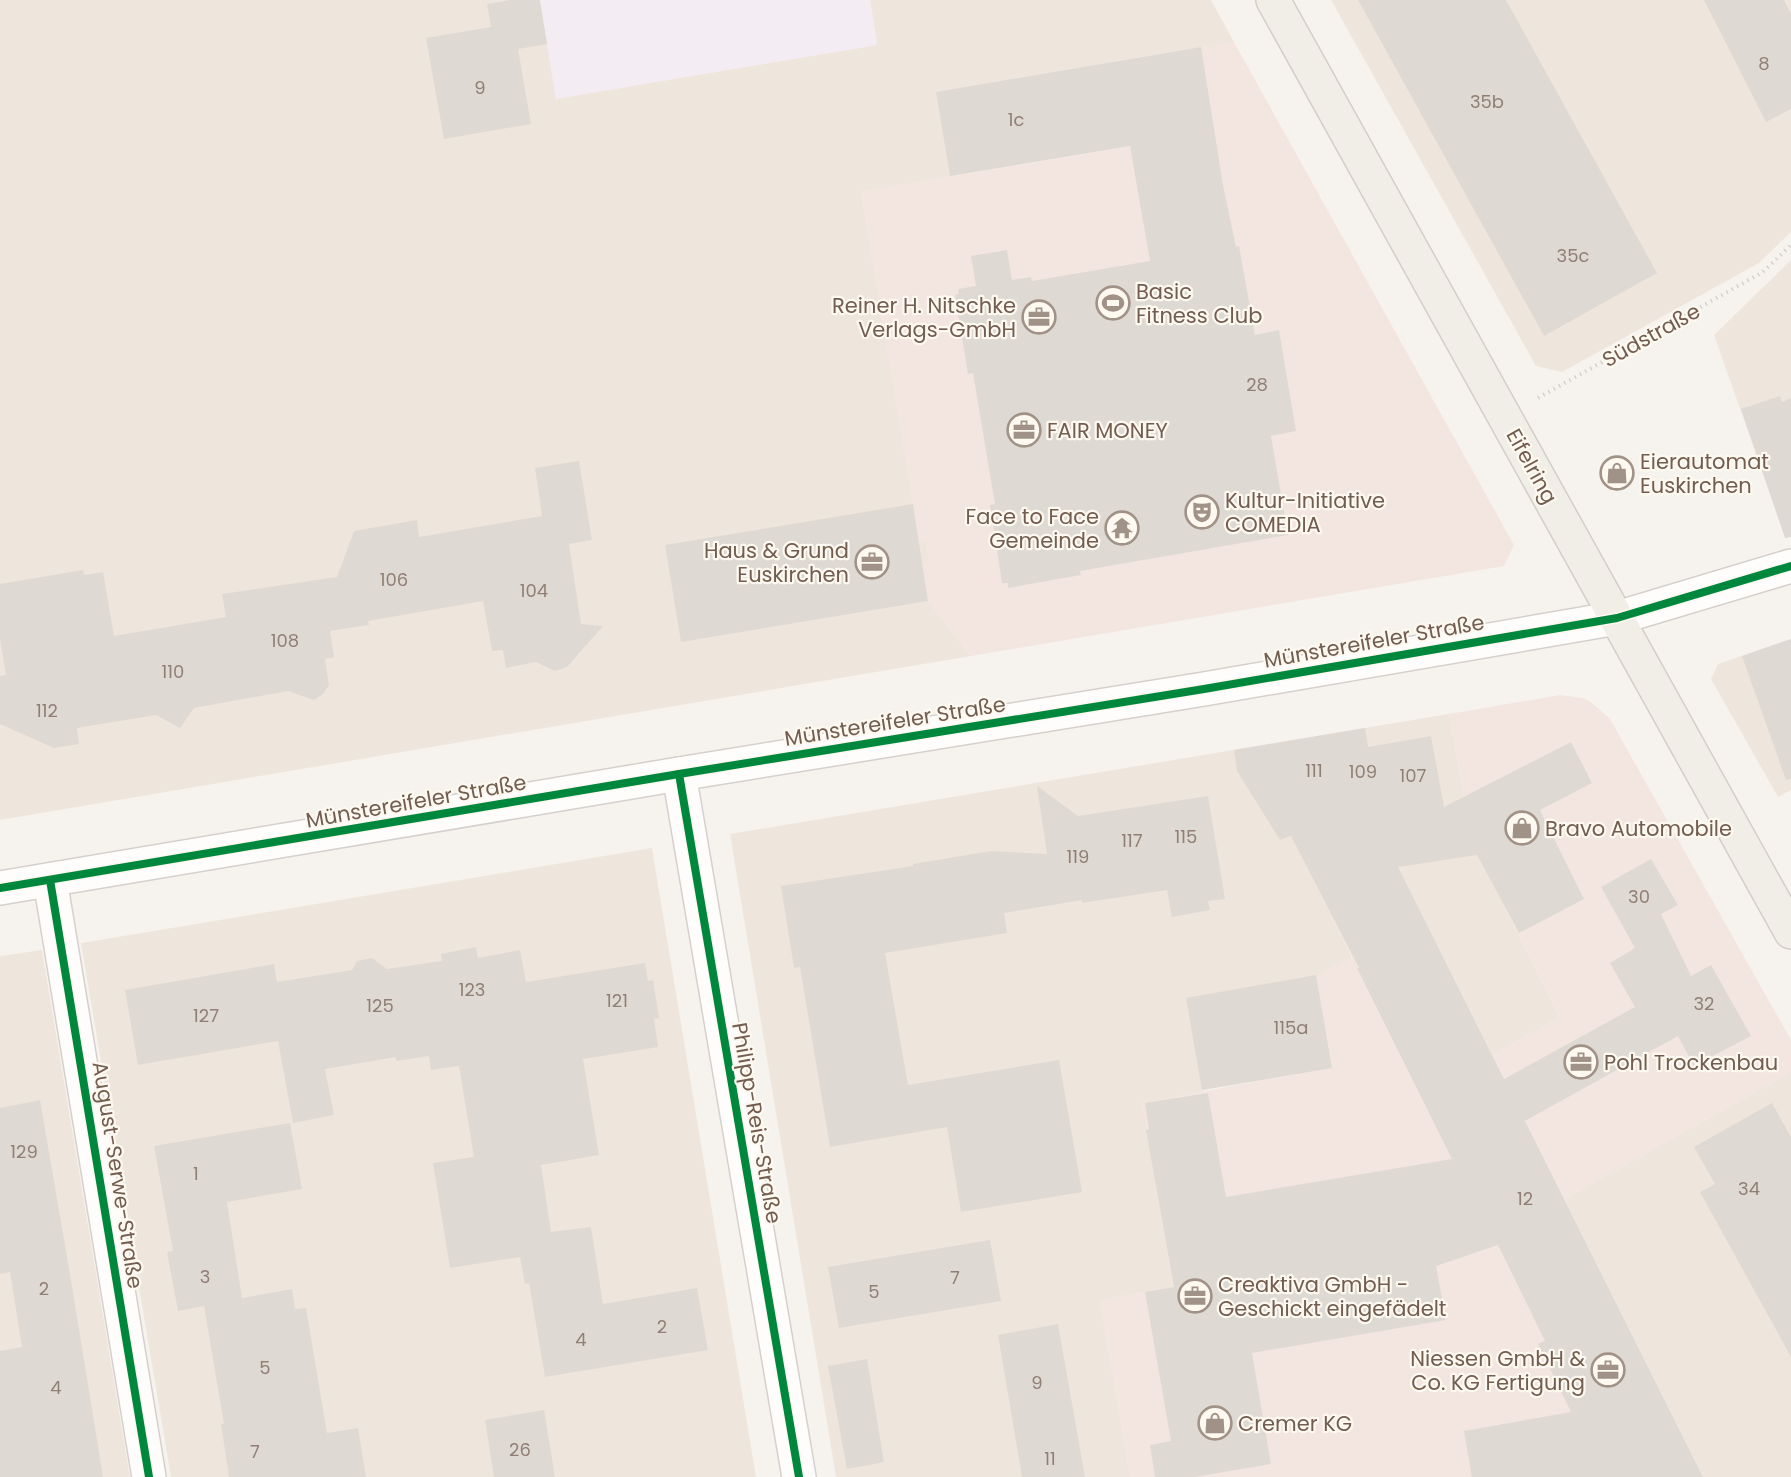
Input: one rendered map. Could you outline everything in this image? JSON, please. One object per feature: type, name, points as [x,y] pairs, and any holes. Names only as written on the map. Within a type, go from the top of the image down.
[{"type":"main road","name":"Eifelring","points":[[1273,0],[1791,932]]},
{"type":"street","name":"Münstereifeler Straße","points":[[0,888],[1204,689],[1617,618],[1791,566]]},
{"type":"street","name":"Philipp-Reis-Straße","points":[[679,774],[799,1477]]},
{"type":"street","name":"August-Serwe-Straße","points":[[50,880],[149,1477]]},
{"type":"shaded area","points":[[0,0],[540,0],[556,98],[877,45],[870,0],[1211,0],[1234,42],[1116,61],[1130,146],[861,192],[919,541],[926,540],[930,562],[923,563],[928,601],[971,656],[0,820]]},
{"type":"shaded area","points":[[540,0],[870,0],[877,45],[556,99]]},
{"type":"shaded area","points":[[1331,0],[1791,0],[1791,232],[1759,263],[1562,372],[1536,366]]},
{"type":"shaded area","points":[[1234,42],[1514,545],[1504,566],[971,656],[928,601],[922,563],[930,561],[926,541],[919,542],[861,192],[1130,146],[1116,61]]},
{"type":"shaded area","points":[[1791,260],[1791,518],[1780,522],[1714,335]]},
{"type":"shaded area","points":[[1791,639],[1791,790],[1778,797],[1711,679],[1718,664]]},
{"type":"shaded area","points":[[1560,695],[1583,698],[1610,719],[1791,1040],[1791,1072],[1564,1199],[1703,1477],[1130,1477],[1100,1300],[1173,1287],[1142,1103],[1332,1067],[1316,975],[1352,958],[1332,916],[1403,877],[1492,1055],[1560,1017],[1472,841],[1449,714]]},
{"type":"shaded area","points":[[1449,714],[1472,841],[1560,1017],[1492,1055],[1403,878],[1332,915],[1352,958],[1317,975],[1332,1068],[1203,1090],[1174,1287],[1100,1300],[1130,1477],[836,1477],[730,834]]},
{"type":"shaded area","points":[[652,848],[756,1477],[171,1477],[81,943]]},
{"type":"shaded area","points":[[42,950],[130,1477],[0,1477],[0,956]]},
{"type":"shaded area","points":[[1791,1072],[1791,1477],[1703,1477],[1564,1199]]},
{"type":"building","points":[[510,0],[540,0],[547,44],[518,49],[531,124],[444,139],[426,38],[491,27],[487,4]]},
{"type":"building","points":[[1358,0],[1506,0],[1657,273],[1544,336]]},
{"type":"building","points":[[1704,0],[1784,0],[1791,14],[1791,109],[1766,122]]},
{"type":"building","points":[[1201,47],[1223,185],[1236,247],[1239,246],[1255,335],[1279,330],[1296,431],[1271,436],[1288,535],[1080,571],[1081,575],[1008,588],[1008,583],[1002,583],[990,505],[995,504],[973,373],[968,374],[955,295],[959,294],[958,289],[976,286],[971,256],[1007,250],[1012,280],[1031,277],[1032,281],[1150,261],[1130,146],[950,176],[936,92]]},
{"type":"building","points":[[1780,396],[1782,402],[1791,398],[1791,537],[1785,538],[1741,409]]},
{"type":"building","points":[[579,461],[592,540],[569,544],[581,624],[603,626],[567,667],[555,671],[536,662],[506,668],[503,650],[492,651],[483,601],[368,621],[369,625],[330,631],[334,657],[325,659],[329,685],[323,694],[314,700],[288,691],[194,708],[180,728],[156,715],[77,728],[79,744],[54,748],[0,724],[0,676],[6,675],[0,639],[0,584],[83,570],[84,575],[103,572],[114,636],[226,617],[222,594],[337,577],[354,531],[417,520],[419,537],[542,516],[535,468]]},
{"type":"building","points":[[913,504],[928,601],[681,642],[665,545]]},
{"type":"building","points":[[1791,639],[1791,779],[1786,780],[1742,656]]},
{"type":"building","points":[[1365,728],[1368,747],[1431,736],[1444,807],[1571,742],[1592,783],[1540,810],[1584,899],[1519,933],[1477,855],[1398,867],[1504,1079],[1635,1007],[1610,963],[1635,948],[1601,887],[1651,859],[1678,905],[1661,914],[1691,976],[1711,965],[1751,1036],[1694,1066],[1678,1036],[1525,1121],[1703,1477],[1472,1477],[1464,1431],[1571,1412],[1538,1344],[1545,1341],[1498,1245],[1436,1266],[1446,1320],[1252,1353],[1271,1464],[1195,1477],[1155,1477],[1150,1445],[1171,1441],[1145,1292],[1174,1287],[1146,1130],[1149,1129],[1145,1103],[1208,1093],[1226,1197],[1452,1159],[1357,968],[1359,968],[1291,836],[1280,840],[1237,771],[1234,750]]},
{"type":"building","points":[[1037,786],[1078,816],[1208,796],[1225,899],[1208,901],[1210,910],[1172,917],[1167,890],[1082,903],[1082,900],[1004,913],[1007,933],[885,953],[908,1085],[1059,1060],[1082,1192],[961,1212],[947,1127],[830,1147],[800,967],[794,968],[781,886],[913,866],[913,864],[991,851],[1047,854]]},
{"type":"building","points":[[476,947],[478,958],[520,950],[526,982],[645,963],[648,981],[653,980],[659,1018],[654,1019],[658,1047],[583,1059],[599,1155],[541,1165],[551,1232],[591,1227],[603,1304],[697,1288],[708,1350],[545,1377],[529,1283],[525,1284],[520,1257],[450,1268],[433,1163],[474,1157],[459,1066],[431,1070],[429,1056],[396,1061],[396,1057],[325,1069],[334,1115],[293,1123],[278,1041],[138,1065],[125,990],[274,964],[277,982],[352,970],[357,961],[372,958],[387,969],[442,961],[441,954]]},
{"type":"building","points":[[1316,975],[1332,1068],[1202,1090],[1186,998]]},
{"type":"building","points":[[40,1100],[103,1477],[0,1477],[0,1351],[22,1347],[10,1272],[0,1274],[0,1108]]},
{"type":"building","points":[[1772,1103],[1791,1137],[1791,1357],[1700,1192],[1715,1184],[1694,1147]]},
{"type":"building","points":[[290,1123],[302,1189],[227,1202],[242,1298],[292,1289],[295,1309],[306,1308],[327,1433],[358,1428],[366,1477],[229,1477],[221,1424],[224,1424],[204,1306],[178,1311],[167,1252],[173,1251],[154,1146]]},
{"type":"building","points":[[990,1240],[1001,1301],[839,1328],[828,1267]]},
{"type":"building","points":[[1058,1324],[1085,1477],[1022,1477],[998,1335]]},
{"type":"building","points":[[867,1359],[884,1462],[847,1469],[828,1366]]},
{"type":"building","points":[[544,1410],[555,1477],[494,1477],[485,1420]]},
{"type":"cycle path","points":[[0,888],[1204,689],[1617,618],[1791,566]]},
{"type":"cycle path","points":[[679,774],[799,1477]]},
{"type":"cycle path","points":[[50,880],[149,1477]]},
{"type":"place","name":"Basic Fitness Club","points":[[1113,303]]},
{"type":"place","name":"Reiner H. Nitschke Verlags-GmbH","points":[[1039,317]]},
{"type":"place","name":"FAIR MONEY","points":[[1024,430]]},
{"type":"place","name":"Eierautomat Euskirchen","points":[[1617,473]]},
{"type":"place","name":"Kultur-Initiative COMEDIA","points":[[1202,512]]},
{"type":"place","name":"Face to Face Gemeinde","points":[[1122,528]]},
{"type":"place","name":"Haus & Grund Euskirchen","points":[[872,562]]},
{"type":"place","name":"Bravo Automobile","points":[[1522,828]]},
{"type":"place","name":"Pohl Trockenbau","points":[[1581,1062]]},
{"type":"place","name":"Creaktiva GmbH - Geschickt eingefädelt","points":[[1195,1296]]},
{"type":"place","name":"Niessen GmbH & Co. KG Fertigung","points":[[1608,1370]]},
{"type":"place","name":"Cremer KG","points":[[1215,1423]]}]
